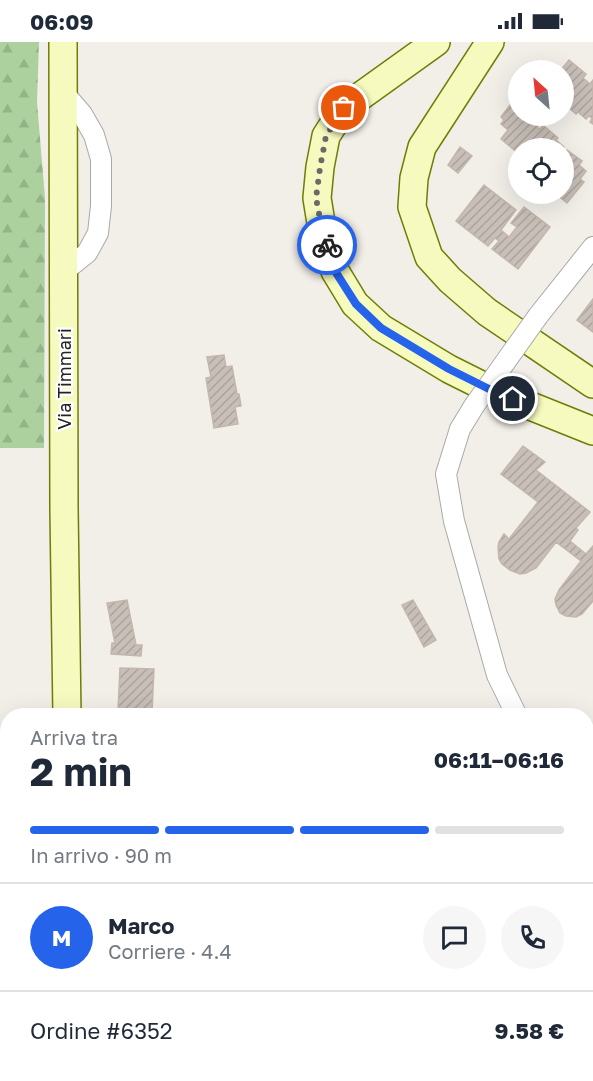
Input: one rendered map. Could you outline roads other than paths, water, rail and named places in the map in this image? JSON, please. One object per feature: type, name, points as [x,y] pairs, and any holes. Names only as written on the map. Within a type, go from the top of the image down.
[{"type":"main road","name":"Via Timmari","points":[[63,42],[67,708]]},
{"type":"main road","points":[[436,42],[344,108],[326,136],[316,198],[322,229],[335,271],[356,304],[381,328],[449,369],[493,391],[593,431]]},
{"type":"main road","points":[[490,42],[422,147],[414,178],[412,207],[429,257],[450,280],[487,312],[593,384]]},
{"type":"street","points":[[63,92],[82,114],[94,135],[100,159],[101,206],[98,233],[87,253],[72,265],[63,268]]},
{"type":"street","points":[[513,708],[497,675],[454,521],[446,474],[460,429],[474,406],[538,316],[593,247]]}]
